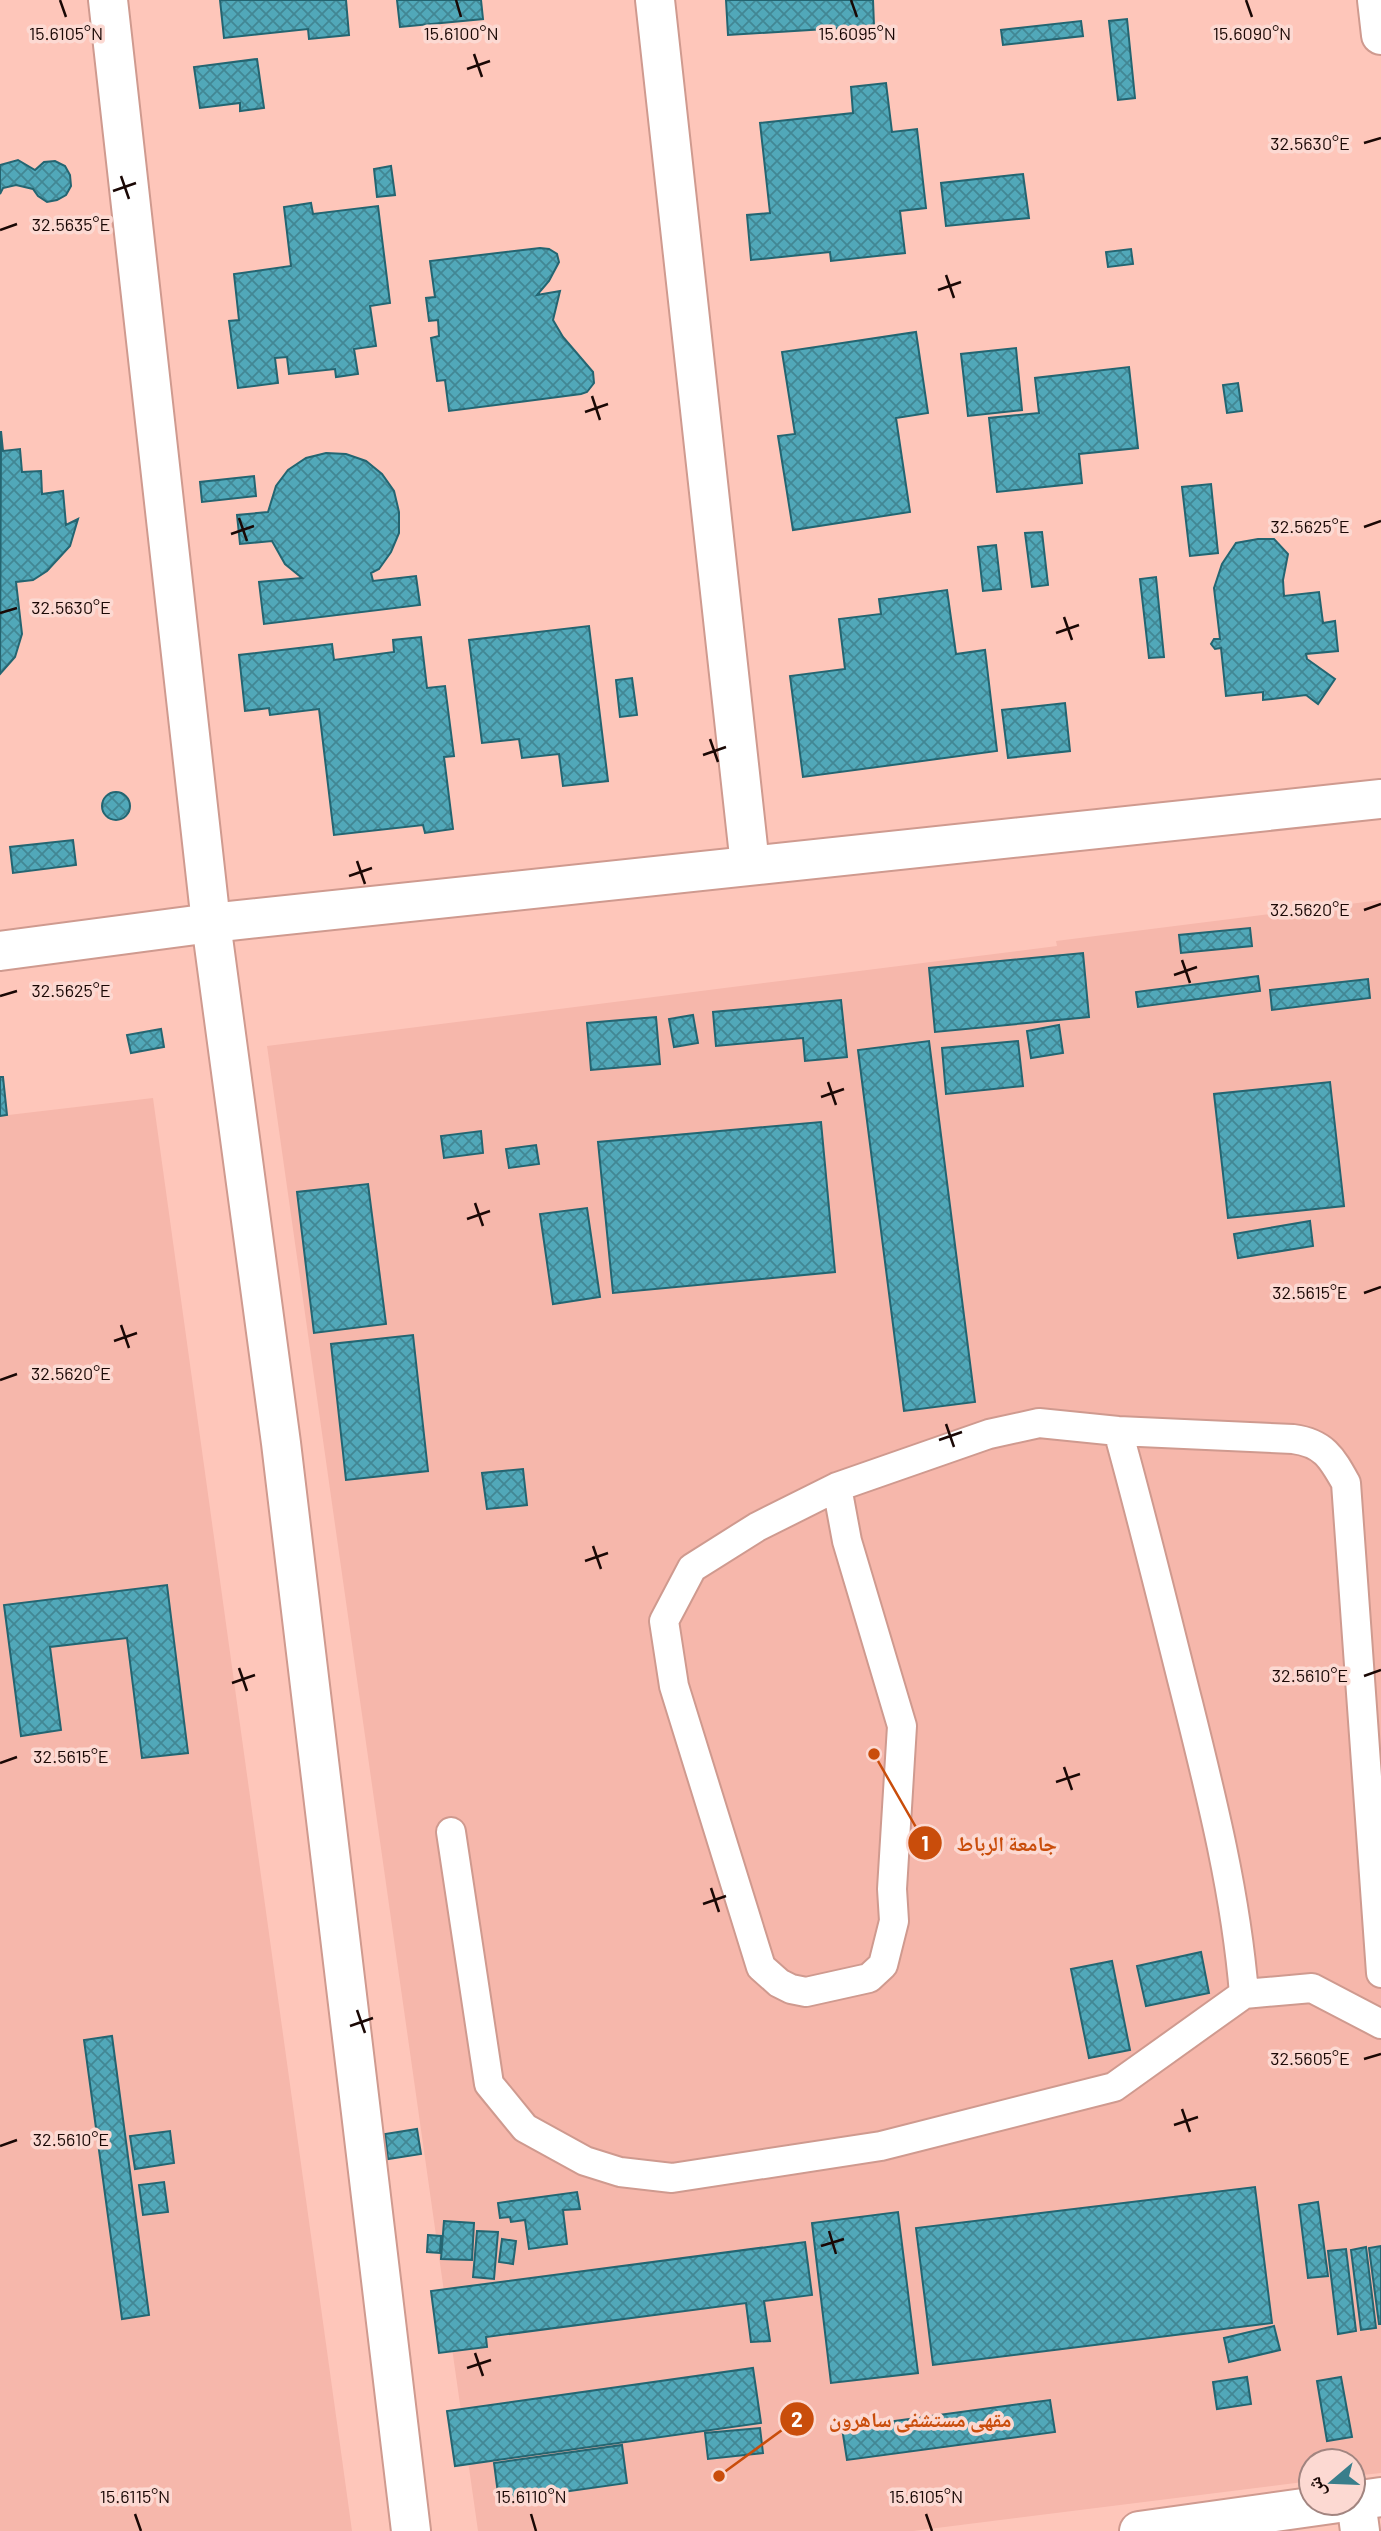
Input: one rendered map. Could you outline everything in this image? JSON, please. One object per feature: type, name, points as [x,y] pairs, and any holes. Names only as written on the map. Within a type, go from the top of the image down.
[{"type":"street","points":[[108,0],[211,923],[281,1443],[411,2531]]},
{"type":"street","points":[[655,0],[751,865]]},
{"type":"street","points":[[1377,0],[1381,35]]},
{"type":"street","points":[[0,951],[211,923],[1381,799]]},
{"type":"street","points":[[1139,2531],[1297,2513]]},
{"type":"lane","points":[[837,1488],[847,1541],[902,1726],[892,1889],[894,1921],[883,1965],[869,1978],[806,1992],[779,1983],[761,1967],[674,1686],[664,1621],[692,1568],[757,1527],[837,1488],[989,1434],[1039,1423],[1118,1431],[1310,1441],[1331,1457],[1346,1483],[1381,1973]]},
{"type":"lane","points":[[1118,1431],[1151,1549],[1224,1847],[1244,1994]]},
{"type":"lane","points":[[451,1832],[489,2084],[525,2128],[584,2161],[620,2172],[672,2178],[881,2146],[1114,2087],[1244,1994],[1312,1988],[1381,2024]]},
{"type":"shaded area","points":[[1381,900],[1381,2473],[1367,2474],[1367,2447],[1297,2447],[1297,2483],[913,2531],[478,2531],[267,1046],[1057,946],[1056,941]]},
{"type":"shaded area","points":[[153,1098],[352,2531],[0,2531],[0,1116]]},
{"type":"building","points":[[220,0],[346,0],[349,35],[309,39],[308,29],[224,38]]},
{"type":"building","points":[[397,0],[481,0],[483,19],[400,27]]},
{"type":"building","points":[[726,0],[873,0],[874,26],[728,35]]},
{"type":"building","points":[[1127,19],[1135,98],[1118,100],[1109,21]]},
{"type":"building","points":[[1081,21],[1083,36],[1003,45],[1001,30]]},
{"type":"building","points":[[257,59],[264,108],[240,111],[240,103],[200,108],[194,67]]},
{"type":"building","points":[[886,83],[892,132],[917,129],[926,208],[900,211],[905,253],[831,261],[830,252],[751,260],[747,215],[770,213],[760,123],[853,113],[851,87]]},
{"type":"building","points":[[18,160],[35,170],[44,162],[55,161],[65,166],[70,175],[71,186],[66,195],[47,202],[33,189],[16,185],[3,188],[0,194],[0,165]]},
{"type":"building","points":[[391,166],[395,195],[377,197],[374,169]]},
{"type":"building","points":[[1023,174],[1029,218],[946,226],[941,183]]},
{"type":"building","points":[[311,203],[313,214],[378,206],[390,303],[370,306],[376,346],[354,349],[358,374],[336,377],[335,369],[289,374],[287,357],[275,358],[278,383],[238,388],[229,321],[239,320],[234,274],[291,266],[284,207]]},
{"type":"building","points":[[540,248],[557,254],[559,262],[549,281],[537,295],[560,291],[553,320],[563,337],[593,372],[594,383],[587,392],[581,394],[449,411],[445,380],[437,381],[431,338],[439,336],[438,320],[429,321],[426,298],[435,297],[430,261]]},
{"type":"building","points":[[1131,249],[1133,264],[1108,267],[1106,252]]},
{"type":"building","points":[[916,332],[928,413],[896,418],[910,512],[793,530],[778,436],[795,434],[782,352]]},
{"type":"building","points":[[1016,348],[1022,410],[968,416],[961,354]]},
{"type":"building","points":[[1129,367],[1138,448],[1079,454],[1082,483],[997,492],[989,418],[1039,413],[1035,378]]},
{"type":"building","points":[[1238,383],[1242,411],[1227,413],[1223,385]]},
{"type":"building","points":[[1,431],[3,451],[20,449],[22,472],[41,471],[42,494],[63,491],[66,525],[78,519],[70,546],[47,571],[33,580],[16,582],[22,634],[15,657],[0,674]]},
{"type":"building","points":[[326,453],[346,454],[366,461],[382,474],[394,491],[399,512],[399,533],[391,552],[379,569],[371,573],[373,581],[416,576],[420,605],[264,624],[259,582],[302,578],[285,564],[272,541],[240,544],[237,515],[268,512],[276,486],[288,470],[306,458]]},
{"type":"building","points":[[254,476],[256,496],[202,502],[200,482]]},
{"type":"building","points":[[1211,484],[1218,553],[1190,556],[1182,487]]},
{"type":"building","points":[[1042,532],[1048,585],[1032,587],[1025,533]]},
{"type":"building","points":[[1274,539],[1288,554],[1283,580],[1284,596],[1319,592],[1323,623],[1335,621],[1338,651],[1306,654],[1307,659],[1335,679],[1318,704],[1306,695],[1263,700],[1263,692],[1226,696],[1221,648],[1215,649],[1211,644],[1214,639],[1220,639],[1214,588],[1222,564],[1236,543]]},
{"type":"building","points":[[996,545],[1001,589],[983,591],[978,547]]},
{"type":"building","points":[[1156,577],[1164,657],[1149,658],[1140,579]]},
{"type":"building","points":[[947,590],[956,654],[985,650],[997,751],[803,777],[790,676],[845,669],[839,619],[881,614],[879,599]]},
{"type":"building","points":[[589,626],[608,781],[563,786],[559,754],[522,758],[519,739],[482,743],[469,640]]},
{"type":"building","points":[[421,637],[427,688],[445,686],[454,756],[444,757],[453,829],[425,833],[423,825],[334,835],[319,709],[270,715],[269,708],[245,711],[239,655],[332,644],[334,660],[394,652],[393,640]]},
{"type":"building","points":[[632,678],[637,715],[620,717],[616,680]]},
{"type":"building","points":[[1065,703],[1070,751],[1008,758],[1002,710]]},
{"type":"building","points":[[116,792],[126,796],[130,806],[126,816],[116,820],[106,816],[102,806],[106,796]]},
{"type":"building","points":[[73,840],[76,865],[13,873],[10,847]]},
{"type":"building","points":[[1250,928],[1252,946],[1181,953],[1179,935]]},
{"type":"building","points":[[1083,953],[1089,1017],[935,1032],[929,968]]},
{"type":"building","points":[[1258,976],[1260,991],[1138,1007],[1136,992]]},
{"type":"building","points":[[1368,979],[1370,998],[1272,1010],[1270,990]]},
{"type":"building","points":[[841,1000],[847,1057],[805,1061],[803,1038],[716,1046],[713,1012]]},
{"type":"building","points":[[693,1015],[698,1043],[674,1047],[669,1019]]},
{"type":"building","points":[[656,1017],[660,1064],[591,1070],[587,1023]]},
{"type":"building","points":[[1059,1025],[1063,1053],[1031,1058],[1027,1031]]},
{"type":"building","points":[[161,1029],[164,1047],[131,1053],[127,1035]]},
{"type":"building","points":[[929,1041],[975,1402],[904,1411],[858,1050]]},
{"type":"building","points":[[1018,1041],[1023,1086],[946,1094],[942,1048]]},
{"type":"building","points":[[0,1077],[3,1077],[7,1115],[0,1116]]},
{"type":"building","points":[[1330,1082],[1344,1206],[1228,1218],[1214,1094]]},
{"type":"building","points":[[821,1122],[835,1272],[613,1293],[598,1142]]},
{"type":"building","points":[[481,1131],[483,1153],[444,1158],[441,1136]]},
{"type":"building","points":[[536,1145],[539,1164],[509,1168],[506,1149]]},
{"type":"building","points":[[368,1184],[386,1324],[314,1333],[297,1192]]},
{"type":"building","points":[[587,1208],[600,1297],[553,1304],[540,1214]]},
{"type":"building","points":[[1310,1221],[1313,1246],[1238,1258],[1234,1234]]},
{"type":"building","points":[[413,1335],[428,1471],[346,1480],[331,1344]]},
{"type":"building","points":[[523,1469],[527,1505],[487,1509],[482,1473]]},
{"type":"building","points":[[167,1585],[188,1753],[142,1758],[127,1638],[50,1647],[61,1730],[21,1736],[4,1605]]},
{"type":"building","points":[[1201,1952],[1209,1993],[1146,2006],[1137,1966]]},
{"type":"building","points":[[1112,1961],[1130,2050],[1089,2058],[1071,1969]]},
{"type":"building","points":[[112,2036],[149,2315],[122,2319],[84,2040]]},
{"type":"building","points":[[417,2129],[421,2154],[388,2159],[385,2134]]},
{"type":"building","points":[[170,2131],[174,2163],[135,2169],[130,2136]]},
{"type":"building","points":[[164,2182],[168,2212],[143,2215],[139,2185]]},
{"type":"building","points":[[1255,2187],[1272,2323],[933,2365],[916,2228]]},
{"type":"building","points":[[577,2192],[580,2209],[563,2210],[567,2244],[529,2249],[525,2220],[511,2222],[510,2217],[500,2218],[498,2203]]},
{"type":"building","points":[[1318,2202],[1328,2276],[1308,2278],[1299,2205]]},
{"type":"building","points":[[898,2212],[918,2373],[831,2383],[812,2223]]},
{"type":"building","points":[[444,2221],[474,2223],[472,2260],[441,2259]]},
{"type":"building","points":[[477,2231],[498,2232],[494,2279],[473,2277]]},
{"type":"building","points":[[428,2235],[441,2236],[440,2253],[427,2252]]},
{"type":"building","points":[[502,2239],[516,2241],[513,2264],[499,2262]]},
{"type":"building","points":[[805,2242],[812,2295],[764,2301],[770,2341],[751,2342],[746,2303],[486,2337],[487,2347],[439,2353],[431,2291]]},
{"type":"building","points":[[1381,2246],[1381,2324],[1379,2324],[1369,2248]]},
{"type":"building","points":[[1366,2247],[1376,2328],[1361,2330],[1351,2250]]},
{"type":"building","points":[[1346,2249],[1356,2331],[1338,2334],[1328,2251]]},
{"type":"building","points":[[1274,2326],[1280,2350],[1229,2362],[1224,2338]]},
{"type":"building","points":[[753,2368],[761,2423],[455,2466],[447,2411]]},
{"type":"building","points":[[1247,2377],[1251,2404],[1217,2409],[1213,2382]]},
{"type":"building","points":[[1341,2377],[1352,2437],[1327,2441],[1317,2381]]},
{"type":"building","points":[[1050,2400],[1055,2432],[847,2460],[842,2428]]},
{"type":"building","points":[[760,2428],[763,2453],[708,2459],[705,2433]]},
{"type":"building","points":[[622,2445],[627,2483],[499,2501],[494,2463]]},
{"type":"place","name":"جامعة الرباط","points":[[874,1754]]},
{"type":"place","name":"مقهى مستشفى ساهرون","points":[[719,2476]]}]
